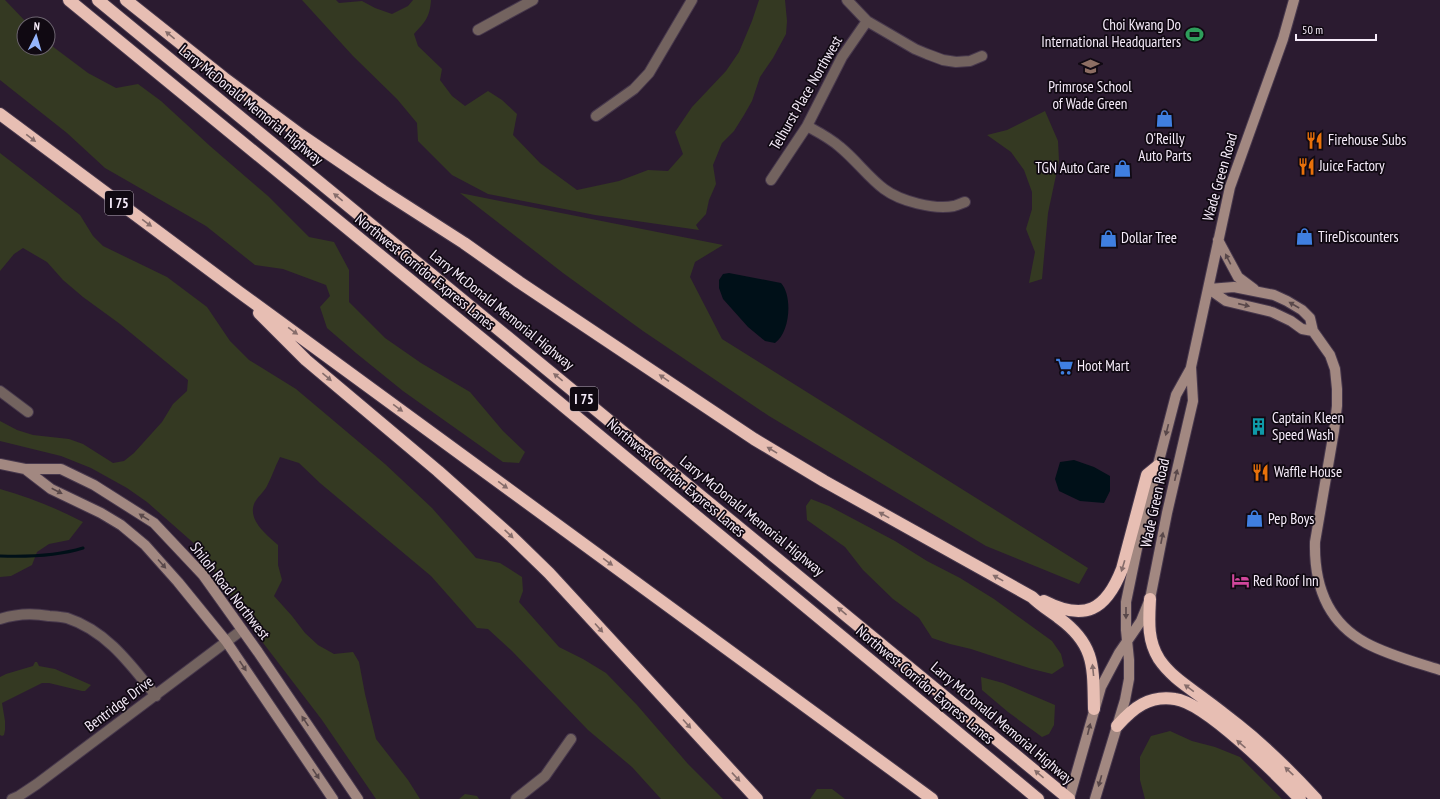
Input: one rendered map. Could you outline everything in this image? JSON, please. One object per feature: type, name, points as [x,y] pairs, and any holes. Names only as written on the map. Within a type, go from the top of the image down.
[{"type":"highway","name":"Northwest Corridor Express Lanes","points":[[69,0],[748,558],[1038,799]]},
{"type":"highway","name":"Larry McDonald Memorial Highway","points":[[98,0],[1069,799]]},
{"type":"highway","points":[[126,0],[224,78],[301,134],[383,191],[464,243],[519,282],[754,439],[824,481],[1032,597],[1074,612],[1092,609],[1108,598],[1122,569],[1147,475],[1158,466]]},
{"type":"highway","name":"I 75","points":[[0,114],[239,292],[932,799]]},
{"type":"highway","points":[[239,292],[306,360],[438,471],[511,536],[549,573],[757,799]]},
{"type":"highway","points":[[1032,597],[1039,604],[1060,618],[1085,644],[1093,667],[1094,709]]},
{"type":"highway","points":[[1150,599],[1151,643],[1159,659],[1185,685],[1246,731],[1316,799]]},
{"type":"highway","points":[[1117,726],[1132,710],[1140,705],[1160,699],[1174,699],[1182,701],[1209,716],[1269,767],[1300,799]]},
{"type":"main road","name":"Wade Green Road","points":[[1095,799],[1125,700],[1129,679],[1126,602],[1140,534],[1176,395],[1191,367],[1230,187],[1283,39],[1294,0]]},
{"type":"main road","points":[[1218,240],[1238,277],[1252,288],[1287,301],[1302,310],[1310,318],[1313,331],[1330,355],[1335,369],[1337,406],[1316,542],[1316,565],[1322,593],[1328,607],[1338,621],[1364,642],[1375,648],[1440,670]]},
{"type":"main road","points":[[1209,289],[1234,287],[1263,292]]},
{"type":"main road","points":[[1209,289],[1226,301],[1267,310],[1287,319],[1302,329],[1313,331]]},
{"type":"main road","name":"Wade Green Road","points":[[1069,799],[1094,709],[1106,676],[1141,621],[1150,599],[1167,513],[1193,401],[1191,367]]},
{"type":"main road","name":"Shiloh Road Northwest","points":[[0,464],[24,469],[61,470],[94,485],[154,523],[203,575],[358,799]]},
{"type":"main road","name":"Shiloh Road Northwest","points":[[24,469],[51,489],[101,513],[121,525],[145,545],[178,582],[226,642],[333,799]]},
{"type":"street","points":[[478,30],[532,0]]},
{"type":"street","points":[[596,116],[634,89],[650,73],[692,0]]},
{"type":"street","points":[[847,0],[867,21],[915,49],[943,60],[956,62],[970,61],[982,56]]},
{"type":"street","name":"Telhurst Place Northwest","points":[[771,180],[807,126],[842,57],[867,21]]},
{"type":"street","points":[[807,126],[839,146],[876,182],[893,195],[908,201],[940,206],[953,206],[965,202]]},
{"type":"street","points":[[0,391],[28,412]]},
{"type":"street","points":[[0,619],[21,614],[42,614],[66,618],[95,631],[124,656],[156,696]]},
{"type":"street","name":"Bentridge Drive","points":[[12,799],[37,784],[242,630]]},
{"type":"street","points":[[515,799],[545,776],[571,739]]},
{"type":"green space","points":[[0,0],[5,0],[20,16],[16,16],[16,56],[56,56],[56,49],[88,73],[116,88],[138,84],[161,101],[268,196],[309,237],[334,242],[349,270],[349,302],[385,338],[421,363],[470,392],[503,431],[525,452],[519,463],[503,462],[403,391],[327,328],[320,307],[330,296],[326,285],[283,269],[255,265],[206,226],[105,168],[67,133],[0,80]]},
{"type":"green space","points":[[302,0],[336,0],[339,3],[362,1],[375,8],[392,14],[408,6],[413,0],[431,0],[426,19],[414,34],[418,46],[442,69],[440,80],[452,96],[465,106],[488,91],[502,100],[517,114],[513,135],[540,163],[577,190],[619,181],[648,170],[668,171],[683,154],[675,132],[692,107],[726,71],[739,52],[759,0],[785,0],[787,21],[786,34],[773,58],[760,77],[752,101],[734,131],[722,143],[713,165],[716,184],[709,200],[706,214],[696,225],[699,230],[595,215],[488,194],[452,175],[418,141],[417,123],[397,99],[353,56]]},
{"type":"green space","points":[[1045,111],[1058,141],[1059,161],[1048,213],[1042,279],[1029,283],[1035,252],[1026,229],[1032,209],[1032,192],[1024,170],[1011,152],[987,135],[1007,130]]},
{"type":"green space","points":[[0,153],[80,215],[93,236],[103,246],[167,277],[207,307],[230,341],[249,360],[296,389],[385,464],[432,508],[476,558],[500,563],[522,577],[523,591],[519,602],[559,647],[606,673],[637,705],[688,764],[723,799],[661,799],[632,767],[588,730],[512,651],[488,629],[477,628],[431,576],[320,483],[299,463],[280,457],[267,486],[254,504],[253,510],[256,522],[278,545],[278,565],[282,580],[274,596],[305,633],[318,645],[334,654],[353,652],[359,662],[376,739],[408,780],[420,799],[376,799],[322,720],[254,631],[197,546],[147,502],[127,488],[91,468],[61,456],[0,441],[0,421],[17,430],[33,435],[69,439],[83,444],[113,463],[124,461],[134,453],[162,422],[173,404],[187,391],[188,380],[120,324],[83,297],[63,280],[47,262],[23,248],[14,254],[0,271]]},
{"type":"green space","points":[[460,193],[723,245],[695,262],[690,277],[722,339],[1088,568],[1079,584],[986,546],[769,416],[643,331],[563,273]]},
{"type":"green space","points":[[0,489],[42,503],[83,522],[69,540],[49,544],[37,552],[32,565],[11,576],[0,577]]},
{"type":"green space","points":[[811,499],[829,506],[895,541],[994,599],[1052,641],[1061,654],[1064,666],[1052,674],[932,638],[919,618],[893,599],[863,570],[845,547],[807,520],[806,506]]},
{"type":"green space","points":[[35,662],[37,662],[39,666],[55,669],[91,685],[85,691],[82,691],[49,683],[42,683],[2,703],[5,730],[4,735],[2,736],[0,735],[0,677],[33,666]]},
{"type":"green space","points":[[981,677],[1003,683],[1055,705],[1054,725],[1049,734],[1042,737],[1008,712],[982,690]]},
{"type":"green space","points":[[1170,731],[1192,741],[1215,747],[1240,757],[1282,799],[1145,799],[1140,780],[1140,757],[1151,736]]},
{"type":"green space","points":[[817,789],[832,789],[845,799],[810,799]]},
{"type":"green space","points":[[465,794],[477,796],[479,799],[459,799]]},
{"type":"shaded area","points":[[729,273],[781,283],[785,289],[788,305],[787,323],[780,338],[775,343],[765,341],[748,327],[723,299],[719,288],[719,280],[723,274]]},
{"type":"shaded area","points":[[1074,460],[1094,467],[1110,476],[1110,491],[1104,503],[1080,501],[1059,491],[1055,479],[1060,462]]},
{"type":"waterway","points":[[0,556],[63,553],[83,548]]},
{"type":"place","name":"Choi Kwang Do International Headquarters","points":[[1194,34]]},
{"type":"place","name":"Primrose School of Wade Green","points":[[1090,66]]},
{"type":"place","name":"O'Reilly Auto Parts","points":[[1165,118]]},
{"type":"place","name":"Firehouse Subs","points":[[1315,140]]},
{"type":"place","name":"Juice Factory","points":[[1306,166]]},
{"type":"place","name":"TGN Auto Care","points":[[1123,168]]},
{"type":"place","name":"TireDiscounters","points":[[1305,237]]},
{"type":"place","name":"Dollar Tree","points":[[1108,238]]},
{"type":"place","name":"Hoot Mart","points":[[1064,366]]},
{"type":"place","name":"Captain Kleen Speed Wash","points":[[1259,427]]},
{"type":"place","name":"Waffle House","points":[[1261,472]]},
{"type":"place","name":"Pep Boys","points":[[1255,519]]},
{"type":"place","name":"Red Roof Inn","points":[[1240,581]]}]
